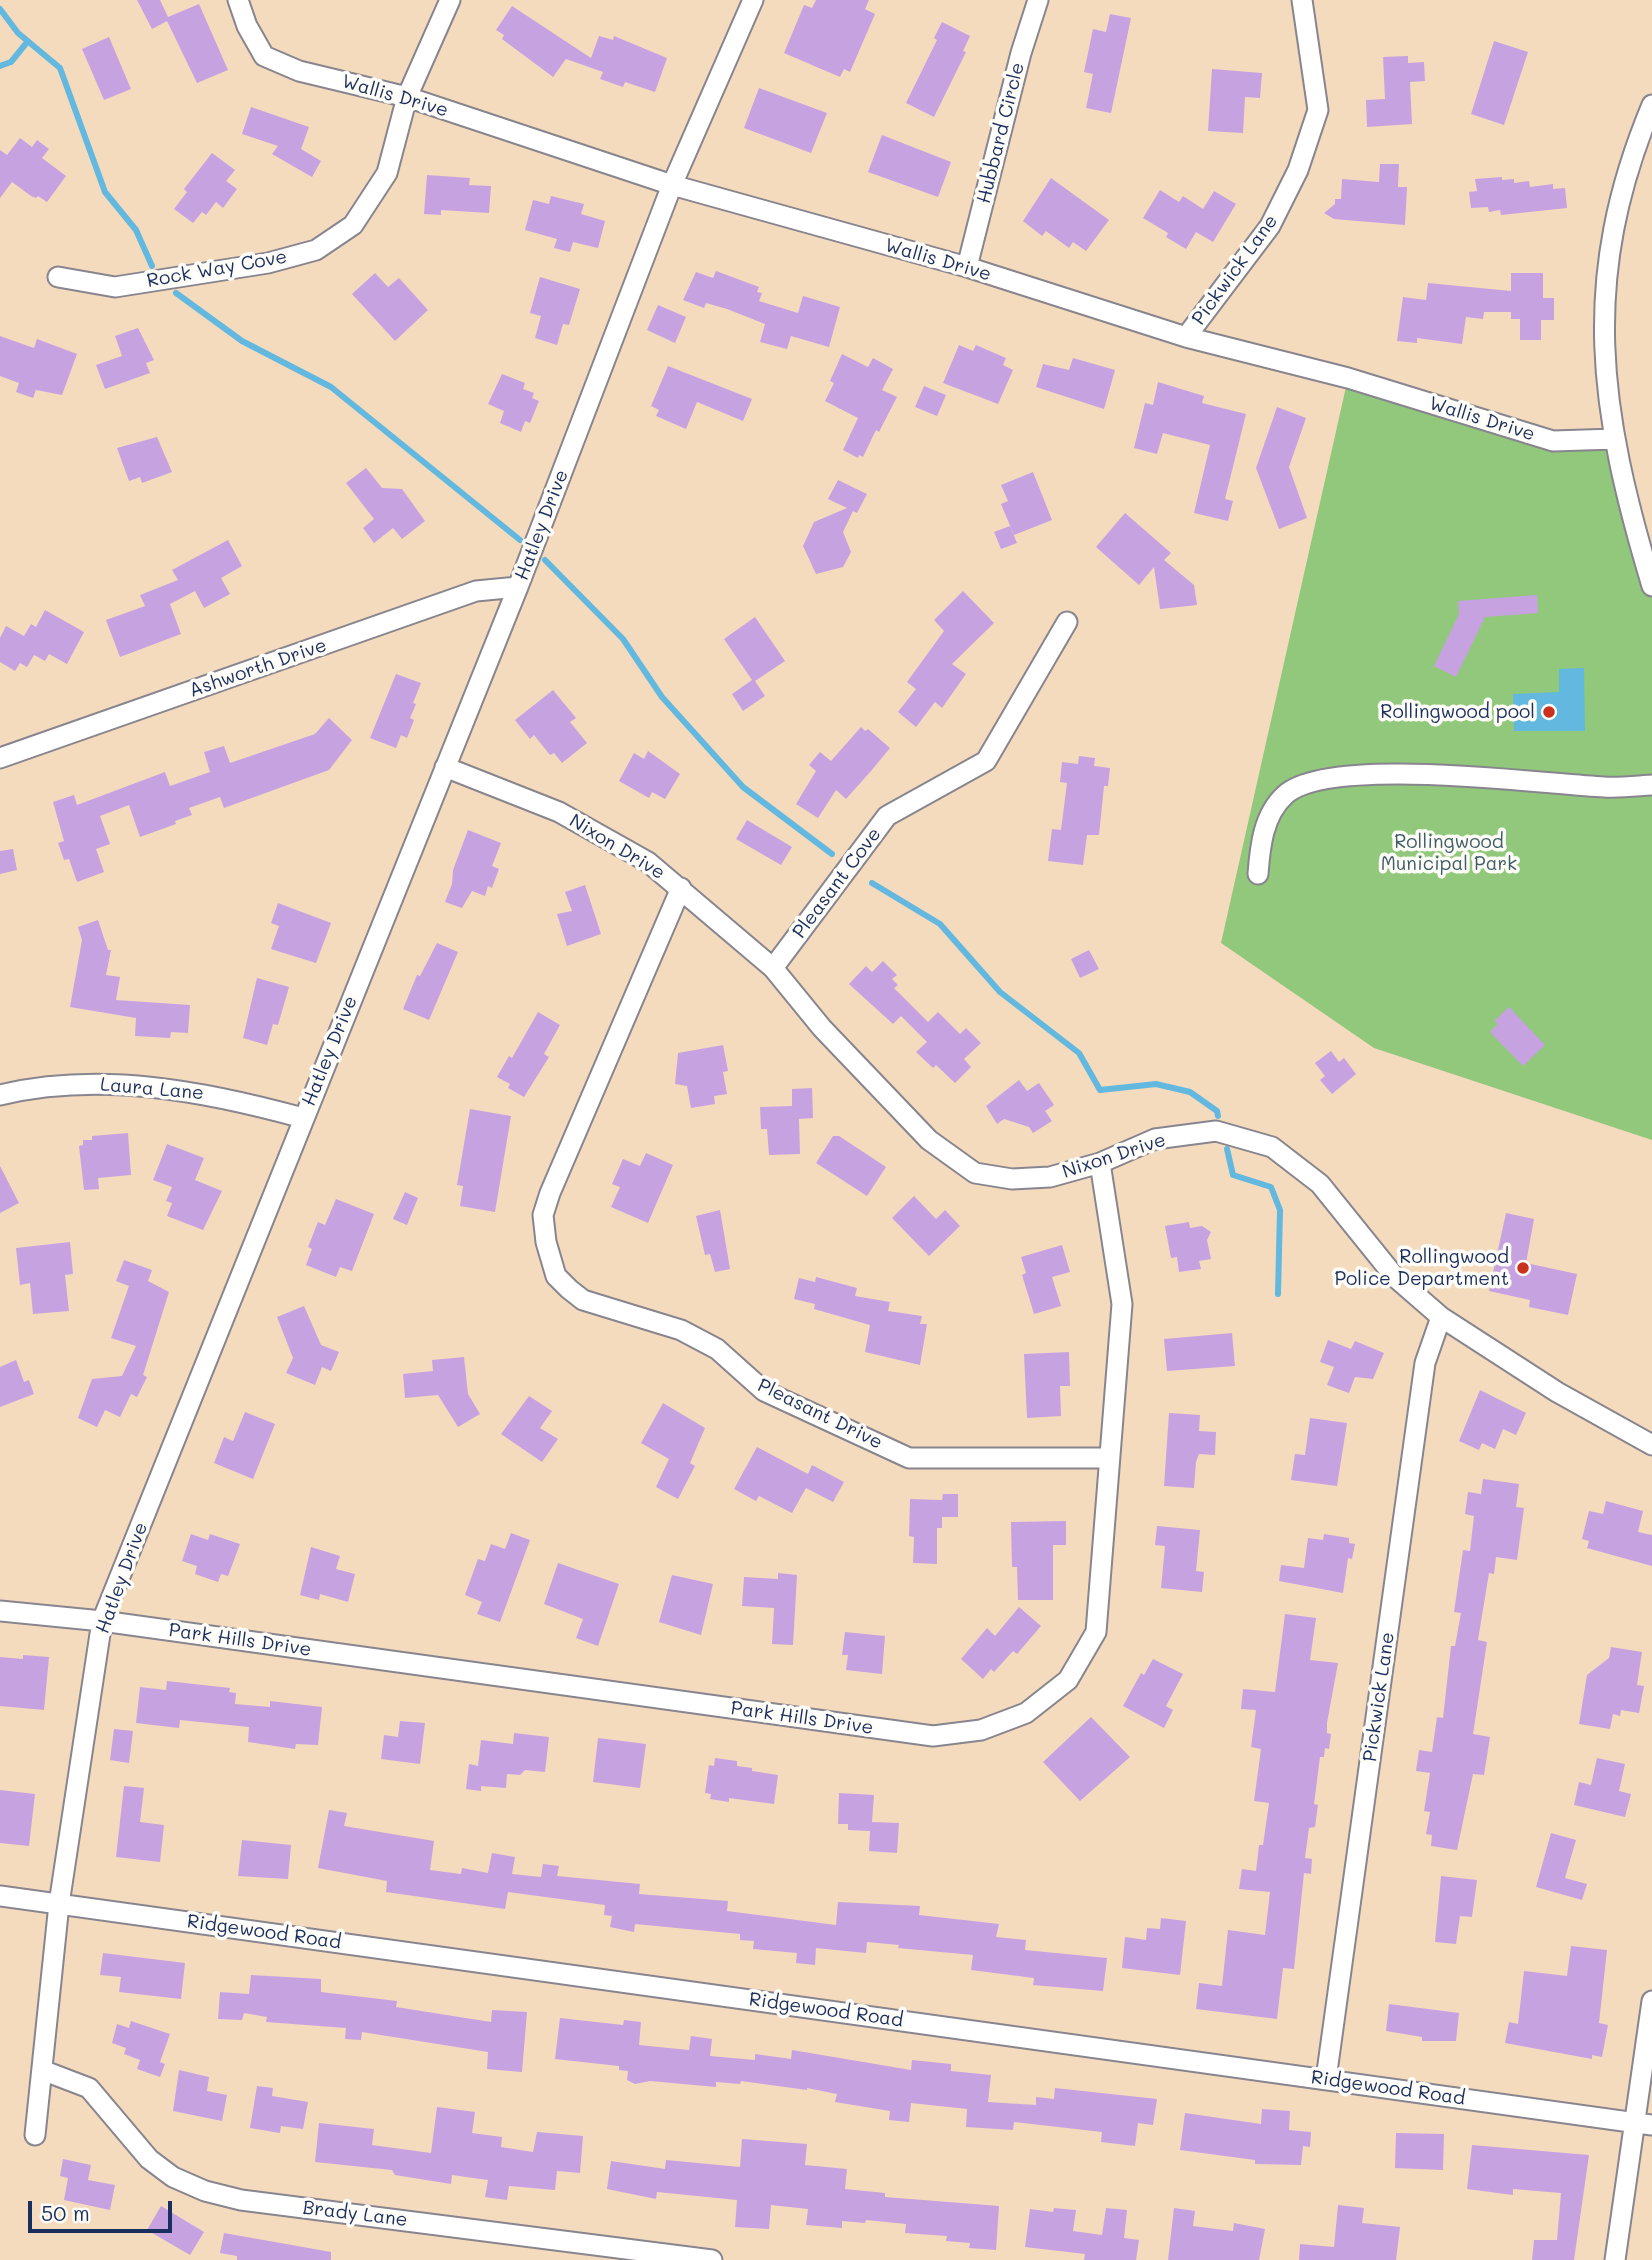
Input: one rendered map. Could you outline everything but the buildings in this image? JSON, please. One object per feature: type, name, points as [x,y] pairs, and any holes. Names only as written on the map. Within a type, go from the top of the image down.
[{"type":"street","name":"Wallis Drive","points":[[238,0],[247,26],[264,56],[299,71],[407,97],[672,185],[967,267],[1186,337],[1348,377],[1553,441],[1615,439]]},
{"type":"street","name":"Rock Way Cove","points":[[58,277],[115,287],[268,263],[316,250],[354,225],[387,173],[407,97],[450,0]]},
{"type":"street","name":"Hatley Drive","points":[[35,2135],[60,1904],[102,1621],[518,587],[672,185],[753,0]]},
{"type":"street","name":"Hubbard Circle","points":[[967,267],[1021,53],[1038,0]]},
{"type":"street","name":"Pickwick Lane","points":[[1186,337],[1270,226],[1298,170],[1318,110],[1302,0]]},
{"type":"street","points":[[1652,105],[1628,174],[1607,258],[1602,333],[1615,439],[1652,586]]},
{"type":"street","name":"Ashworth Drive","points":[[0,758],[476,592],[518,587]]},
{"type":"street","name":"Pleasant Cove","points":[[773,968],[887,817],[986,761],[1067,622]]},
{"type":"street","name":"Nixon Drive","points":[[445,767],[559,812],[648,862],[773,968],[822,1028],[929,1140],[975,1173],[1012,1179],[1050,1177],[1100,1163],[1155,1139],[1216,1130],[1272,1147],[1320,1184],[1395,1277],[1441,1317],[1557,1392],[1652,1445]]},
{"type":"street","points":[[1258,874],[1262,835],[1283,796],[1303,783],[1336,775],[1493,777],[1606,788],[1652,785]]},
{"type":"street","name":"Pleasant Drive","points":[[681,888],[550,1192],[543,1215],[546,1242],[556,1276],[583,1300],[681,1330],[717,1349],[765,1391],[909,1458],[1109,1458]]},
{"type":"street","name":"Laura Lane","points":[[0,1095],[37,1086],[107,1083],[221,1096],[303,1118]]},
{"type":"street","name":"Park Hills Drive","points":[[0,1611],[102,1621],[933,1736],[981,1730],[1026,1713],[1068,1680],[1096,1632],[1122,1304],[1100,1163]]},
{"type":"street","name":"Pickwick Lane","points":[[1326,2079],[1425,1363],[1441,1317]]},
{"type":"street","name":"Ridgewood Road","points":[[0,1896],[1644,2124]]},
{"type":"street","points":[[1615,2260],[1644,2124],[1652,2001]]},
{"type":"street","name":"Brady Lane","points":[[42,2070],[89,2088],[149,2159],[173,2177],[205,2191],[241,2200],[712,2260]]},
{"type":"green space","name":"Rollingwood Municipal Park","points":[[1348,378],[1552,441],[1615,439],[1652,582],[1652,1140],[1374,1048],[1221,943]]},
{"type":"water","name":"Rollingwood pool","points":[[1584,668],[1585,731],[1514,731],[1513,694],[1559,692],[1559,669]]},
{"type":"waterway","points":[[0,9],[18,33],[60,68],[105,192],[136,230],[152,266]]},
{"type":"waterway","points":[[0,66],[11,62],[28,41]]},
{"type":"waterway","points":[[176,293],[242,341],[331,387],[520,540]]},
{"type":"waterway","points":[[545,560],[623,639],[662,697],[743,787],[832,854]]},
{"type":"waterway","points":[[872,883],[940,924],[1000,992],[1079,1053],[1100,1090],[1156,1084],[1190,1092],[1217,1111],[1218,1116]]},
{"type":"waterway","points":[[1227,1149],[1233,1175],[1271,1187],[1280,1210],[1278,1294]]},
{"type":"place","name":"Rollingwood pool","points":[[1549,712]]},
{"type":"place","name":"Rollingwood Police Department","points":[[1523,1268]]}]
